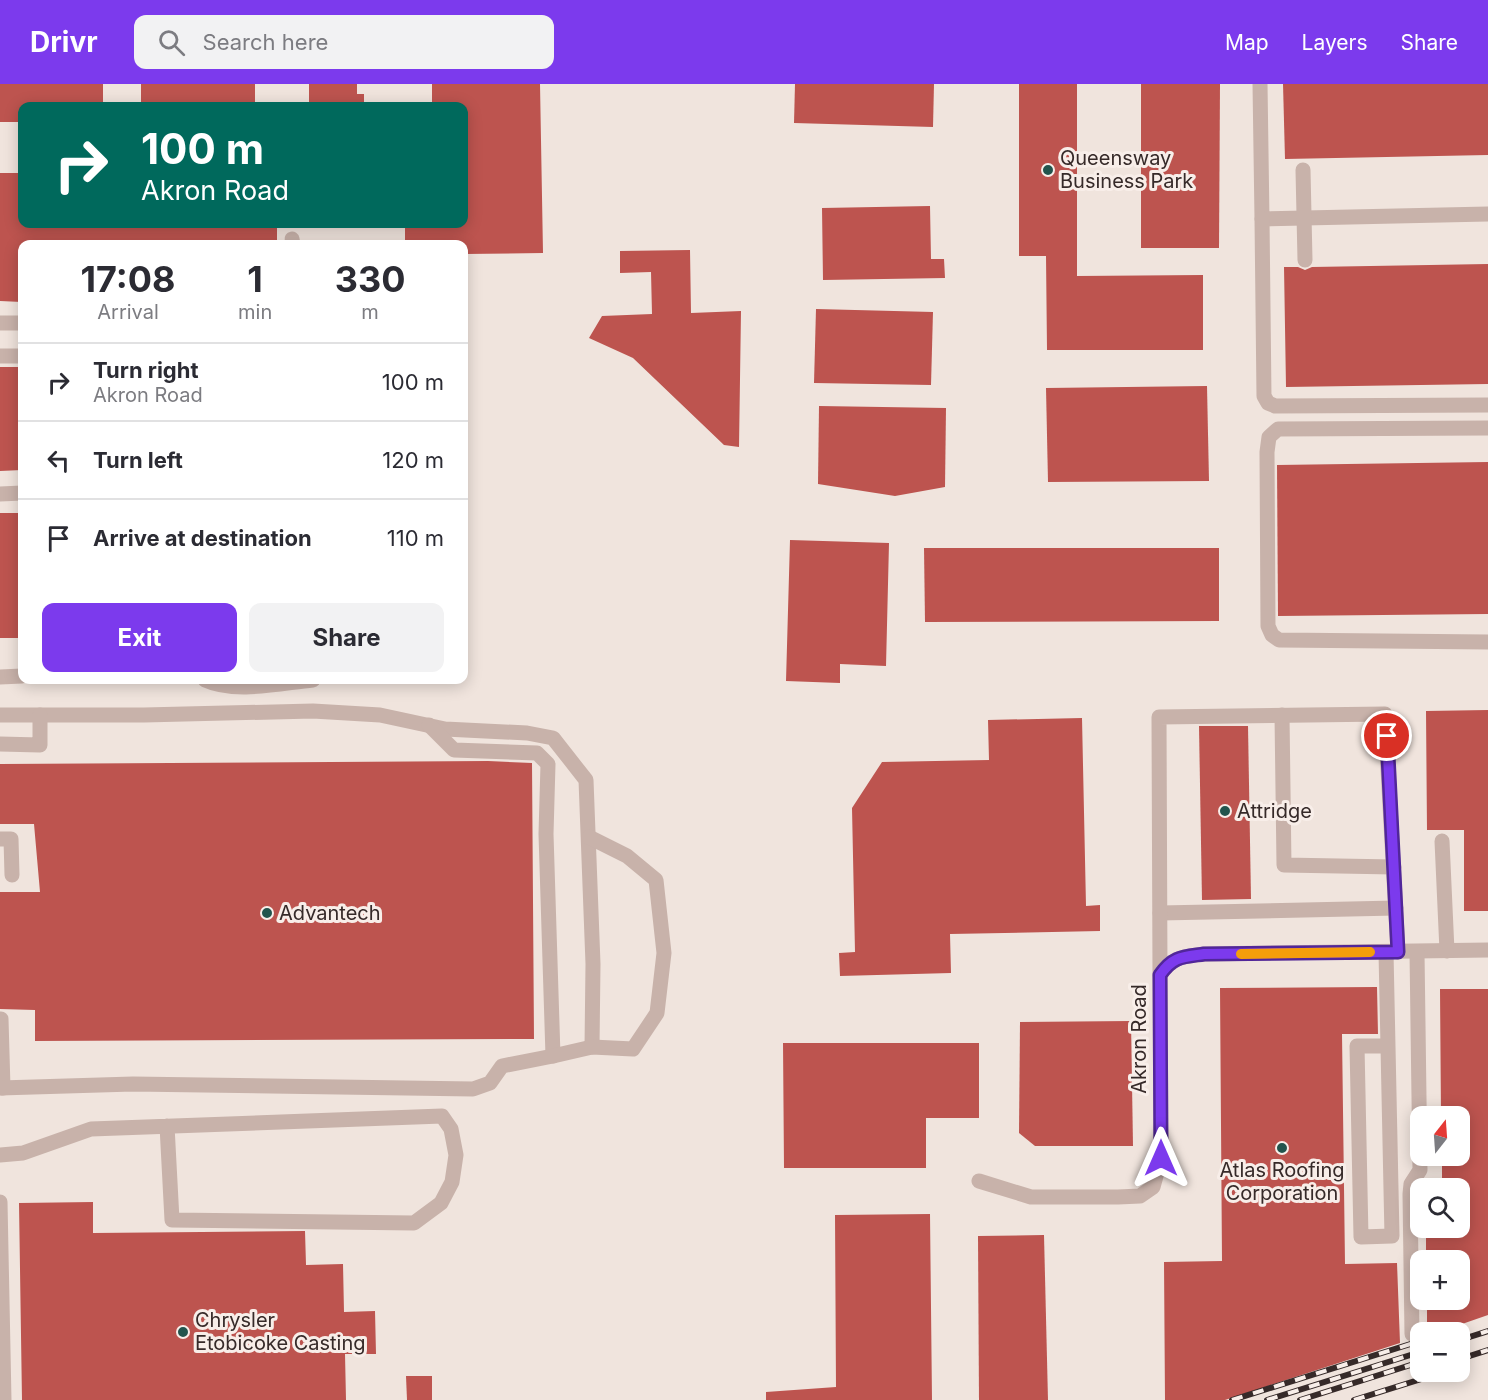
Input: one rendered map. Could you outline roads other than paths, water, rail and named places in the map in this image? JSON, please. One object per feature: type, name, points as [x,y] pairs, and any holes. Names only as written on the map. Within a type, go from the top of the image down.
[{"type":"street","points":[[1260,84],[1264,396],[1268,403],[1275,406],[1488,405]]},
{"type":"street","points":[[1303,170],[1305,260]]},
{"type":"street","points":[[1262,219],[1488,214]]},
{"type":"street","points":[[0,323],[18,323]]},
{"type":"street","points":[[0,356],[18,356]]},
{"type":"street","points":[[1488,428],[1278,429],[1269,438],[1267,452],[1268,626],[1272,635],[1279,640],[1488,642]]},
{"type":"street","points":[[0,494],[18,493]]},
{"type":"street","points":[[0,677],[18,676]]},
{"type":"street","points":[[216,684],[241,686],[276,684]]},
{"type":"street","points":[[0,715],[144,715],[313,711],[380,715],[445,729],[527,733],[553,738],[586,780],[593,964],[592,1047]]},
{"type":"street","points":[[1160,975],[1159,717],[1385,714],[1396,908],[1388,1046],[1392,1236],[1361,1237],[1357,1046],[1388,1046]]},
{"type":"street","points":[[0,744],[40,745],[40,715]]},
{"type":"street","points":[[1282,715],[1284,865],[1394,867]]},
{"type":"street","points":[[429,725],[454,750],[537,753],[548,764],[546,834],[552,1056]]},
{"type":"street","points":[[0,1019],[1,1088],[133,1084],[473,1089],[490,1083],[502,1066],[592,1047],[633,1049],[657,1013],[663,953],[656,880],[627,856],[589,837]]},
{"type":"street","points":[[0,839],[11,839],[12,875]]},
{"type":"street","points":[[1442,841],[1447,951]]},
{"type":"street","points":[[1160,913],[1396,908]]},
{"type":"street","name":"Akron Road","points":[[979,1181],[1031,1197],[1140,1196],[1153,1187],[1161,1158],[1160,975],[1167,964],[1178,958],[1204,954],[1488,950]]},
{"type":"street","points":[[1412,1322],[1410,1194],[1412,1184],[1420,1170],[1417,952]]},
{"type":"street","points":[[0,1155],[23,1153],[91,1129],[167,1126],[442,1116],[451,1129],[456,1155],[452,1182],[441,1203],[414,1223],[172,1220],[167,1126]]},
{"type":"street","points":[[0,1202],[1,1342],[4,1400]]},
{"type":"railway","points":[[1470,1337],[1488,1331]]},
{"type":"railway","points":[[1232,1400],[1410,1344]]},
{"type":"railway","points":[[1470,1356],[1488,1350]]},
{"type":"railway","points":[[1267,1400],[1410,1355]]},
{"type":"railway","points":[[1300,1400],[1410,1365]]},
{"type":"railway","points":[[1354,1400],[1412,1382]]},
{"type":"place","name":"Queensway Business Park","points":[[1048,170]]},
{"type":"place","name":"Attridge","points":[[1225,811]]},
{"type":"place","name":"Advantech","points":[[267,913]]},
{"type":"place","name":"Atlas Roofing Corporation","points":[[1282,1148]]},
{"type":"place","name":"Chrysler Etobicoke Casting","points":[[183,1332]]}]
